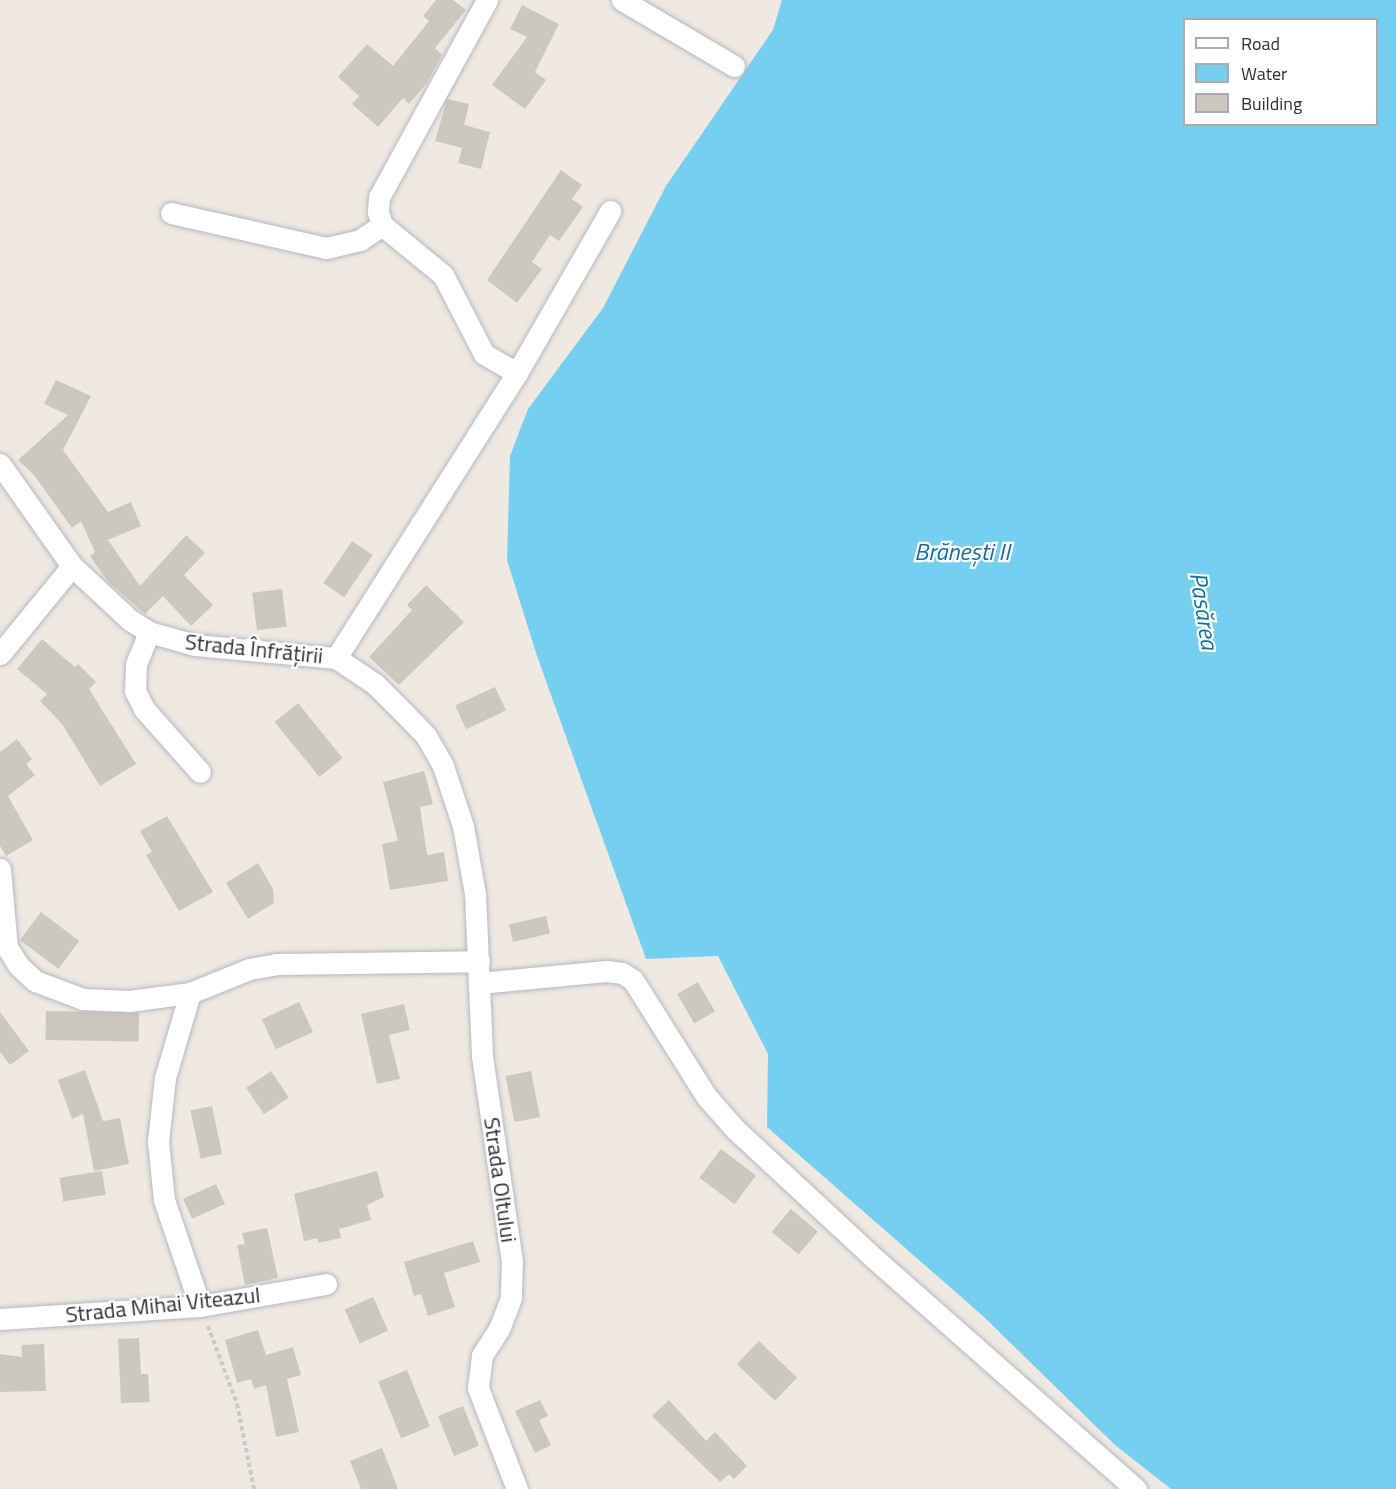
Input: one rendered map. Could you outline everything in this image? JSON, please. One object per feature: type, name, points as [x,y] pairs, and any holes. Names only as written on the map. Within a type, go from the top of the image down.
[{"type":"street","points":[[487,0],[379,197],[382,225],[443,275],[455,293],[478,348],[517,373]]},
{"type":"street","points":[[622,0],[734,66]]},
{"type":"street","points":[[336,658],[517,373],[544,319],[610,211]]},
{"type":"street","points":[[171,213],[326,248],[360,240],[382,225]]},
{"type":"street","name":"Strada Înfrățirii","points":[[0,464],[72,566],[93,588],[149,632],[195,645],[336,658]]},
{"type":"street","points":[[0,654],[72,566]]},
{"type":"street","points":[[149,632],[136,665],[135,691],[144,709],[200,772]]},
{"type":"street","name":"Strada Oltului","points":[[336,658],[375,684],[426,736],[454,792],[467,846],[479,961],[482,1056],[512,1262],[511,1298],[499,1329],[482,1355],[478,1388],[517,1489]]},
{"type":"street","points":[[0,869],[7,947],[19,966],[35,981],[66,995],[105,1001],[190,993],[249,969],[276,964],[479,961]]},
{"type":"street","points":[[479,983],[606,971],[622,973],[633,980],[706,1096],[735,1130],[875,1259],[1136,1489]]},
{"type":"street","points":[[190,993],[165,1078],[158,1142],[164,1200],[200,1306]]},
{"type":"street","name":"Strada Mihai Viteazul","points":[[0,1319],[200,1306],[326,1284]]},
{"type":"path","points":[[200,1306],[237,1404],[254,1489]]},
{"type":"water","name":"Brănești II","points":[[782,0],[1396,0],[1396,1489],[1171,1489],[1115,1445],[983,1316],[767,1127],[768,1054],[718,956],[646,959],[537,656],[507,560],[510,456],[528,409],[603,308],[666,186],[773,30]]},
{"type":"building","points":[[436,0],[453,0],[466,10],[435,48],[442,55],[427,83],[409,104],[403,98],[378,127],[352,104],[359,96],[338,77],[367,44],[393,66],[429,21],[423,16]]},
{"type":"building","points":[[522,5],[559,24],[535,72],[546,80],[525,109],[492,85],[527,37],[510,29]]},
{"type":"building","points":[[447,99],[469,104],[464,125],[490,132],[481,169],[458,163],[462,148],[435,141]]},
{"type":"building","points":[[561,170],[582,185],[572,199],[583,207],[559,241],[550,235],[532,262],[542,269],[517,303],[487,280]]},
{"type":"building","points":[[56,380],[91,396],[63,450],[108,512],[131,502],[141,526],[108,540],[140,586],[186,535],[205,553],[184,575],[213,605],[191,626],[163,596],[145,614],[108,582],[90,556],[95,552],[81,521],[72,528],[34,475],[18,460],[68,415],[44,404]]},
{"type":"building","points":[[352,541],[373,555],[344,597],[323,583]]},
{"type":"building","points":[[426,585],[464,622],[399,685],[369,657],[412,610],[407,605]]},
{"type":"building","points":[[282,589],[287,627],[257,630],[252,593]]},
{"type":"building","points":[[42,639],[75,667],[78,664],[96,682],[89,689],[136,764],[100,786],[62,724],[40,701],[47,694],[17,669]]},
{"type":"building","points":[[495,687],[506,711],[466,729],[455,706]]},
{"type":"building","points":[[298,703],[343,758],[319,777],[275,722]]},
{"type":"building","points":[[17,739],[32,759],[26,764],[35,775],[8,796],[33,840],[6,856],[0,846],[0,752]]},
{"type":"building","points":[[424,771],[433,804],[420,807],[427,855],[444,852],[448,881],[390,890],[382,844],[398,841],[383,782]]},
{"type":"building","points":[[167,816],[213,892],[179,911],[146,855],[152,852],[140,831]]},
{"type":"building","points":[[258,863],[273,889],[274,903],[248,919],[226,883]]},
{"type":"building","points":[[41,912],[79,941],[58,969],[20,940]]},
{"type":"building","points":[[546,916],[550,934],[513,942],[509,925]]},
{"type":"building","points":[[698,982],[715,1011],[694,1023],[677,994]]},
{"type":"building","points":[[299,1002],[313,1032],[276,1049],[262,1019]]},
{"type":"building","points":[[404,1004],[410,1030],[389,1035],[400,1079],[377,1084],[361,1014]]},
{"type":"building","points":[[46,1011],[139,1013],[138,1042],[45,1040]]},
{"type":"building","points":[[0,1012],[29,1051],[10,1065],[0,1052]]},
{"type":"building","points":[[85,1070],[103,1121],[120,1118],[129,1164],[94,1171],[83,1114],[72,1119],[58,1080]]},
{"type":"building","points":[[271,1071],[289,1098],[264,1114],[246,1088]]},
{"type":"building","points":[[531,1071],[540,1117],[514,1122],[505,1076]]},
{"type":"building","points":[[212,1106],[222,1154],[201,1159],[190,1111]]},
{"type":"building","points":[[721,1149],[756,1175],[734,1204],[699,1178]]},
{"type":"building","points":[[102,1171],[106,1195],[63,1201],[60,1178]]},
{"type":"building","points":[[377,1171],[384,1197],[367,1205],[371,1220],[339,1229],[341,1238],[318,1243],[318,1238],[304,1241],[294,1194]]},
{"type":"building","points":[[216,1184],[225,1204],[192,1219],[183,1199]]},
{"type":"building","points":[[791,1209],[818,1231],[799,1254],[772,1232]]},
{"type":"building","points":[[267,1228],[278,1278],[245,1285],[237,1245],[245,1244],[242,1233]]},
{"type":"building","points":[[473,1241],[480,1262],[444,1273],[455,1307],[428,1316],[421,1294],[414,1296],[404,1262]]},
{"type":"building","points":[[373,1297],[388,1331],[360,1343],[345,1310]]},
{"type":"building","points":[[258,1330],[266,1355],[293,1347],[301,1375],[287,1379],[299,1432],[276,1437],[266,1385],[254,1389],[251,1379],[237,1383],[225,1340]]},
{"type":"building","points":[[139,1338],[141,1374],[148,1374],[150,1402],[121,1403],[118,1339]]},
{"type":"building","points":[[759,1341],[797,1378],[775,1401],[737,1364]]},
{"type":"building","points":[[44,1344],[46,1391],[0,1392],[0,1354],[22,1357],[22,1345]]},
{"type":"building","points":[[407,1370],[430,1427],[401,1438],[378,1382]]},
{"type":"building","points":[[540,1400],[548,1416],[539,1420],[551,1445],[535,1453],[515,1411]]},
{"type":"building","points":[[669,1400],[706,1441],[715,1432],[747,1466],[734,1479],[729,1474],[720,1482],[652,1416]]},
{"type":"building","points":[[463,1406],[479,1446],[454,1456],[438,1416]]},
{"type":"building","points":[[382,1448],[398,1489],[361,1489],[350,1461]]},
{"type":"water label","name":"Pasărea","points":[[1204,611]]}]
